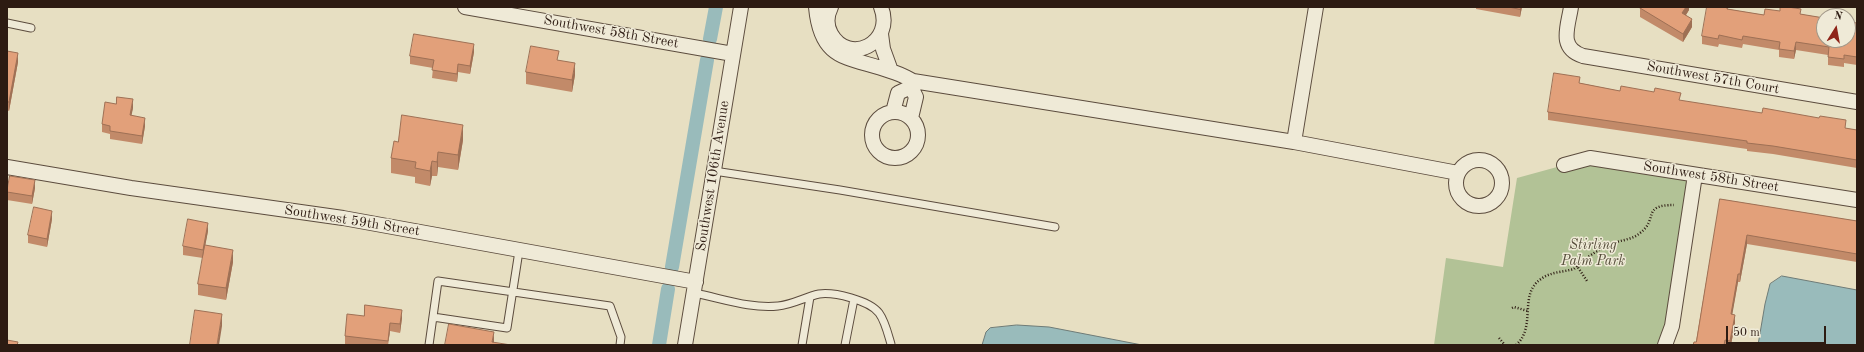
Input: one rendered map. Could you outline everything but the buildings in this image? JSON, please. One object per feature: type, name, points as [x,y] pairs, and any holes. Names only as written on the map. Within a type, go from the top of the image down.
[{"type":"street","name":"Southwest 58th Street","points":[[465,7],[733,54]]},
{"type":"street","name":"Southwest 106th Avenue","points":[[685,345],[741,7]]},
{"type":"street","points":[[825,8],[829,30],[834,38],[840,45],[854,49],[868,47],[876,42],[884,25],[884,16],[881,7]]},
{"type":"street","points":[[1294,142],[1316,7]]},
{"type":"street","name":"Southwest 57th Court","points":[[1571,7],[1567,32],[1567,43],[1570,49],[1576,54],[1857,102]]},
{"type":"street","points":[[825,8],[817,22],[824,39],[831,50],[849,60],[891,71]]},
{"type":"street","points":[[881,34],[882,49],[891,71]]},
{"type":"street","points":[[868,47],[874,57],[891,71],[912,84],[1294,142],[1458,173]]},
{"type":"street","points":[[893,112],[898,92],[912,84]]},
{"type":"street","points":[[911,118],[916,97],[912,84]]},
{"type":"street","points":[[893,112],[901,112],[911,118],[917,127],[918,135],[913,149],[908,154],[900,157],[885,156],[879,152],[875,145],[872,131],[879,118],[893,112]]},
{"type":"street","name":"Southwest 58th Street","points":[[1564,165],[1590,158],[1857,200]]},
{"type":"street","name":"Southwest 59th Street","points":[[7,167],[131,188],[343,218],[519,251],[695,288]]},
{"type":"street","points":[[1665,345],[1672,326],[1695,175]]},
{"type":"lane","points":[[7,23],[31,28]]},
{"type":"lane","points":[[714,171],[840,190],[1055,227]]},
{"type":"lane","points":[[433,317],[507,328],[519,251]]},
{"type":"lane","points":[[429,345],[438,281],[610,306],[621,337],[620,345]]},
{"type":"lane","points":[[695,288],[761,306],[779,306],[828,293],[854,299],[872,307],[878,312],[883,320],[891,344]]},
{"type":"lane","points":[[802,345],[810,297]]},
{"type":"lane","points":[[845,345],[854,299]]},
{"type":"path","points":[[1516,345],[1526,332],[1529,294],[1541,278],[1574,269],[1586,257],[1610,244],[1641,233],[1646,227],[1656,207],[1660,205],[1674,205]]},
{"type":"path","points":[[1577,266],[1587,281]]},
{"type":"path","points":[[1512,308],[1514,307],[1528,311]]},
{"type":"path","points":[[1499,338],[1505,345]]},
{"type":"green space","name":"Stirling Palm Park","points":[[1590,158],[1695,175],[1663,345],[1434,345],[1446,258],[1503,267],[1517,178]]},
{"type":"water","points":[[1782,276],[1857,290],[1857,345],[1758,345],[1770,284]]},
{"type":"water","points":[[1017,325],[1049,327],[1142,345],[982,345],[986,332],[990,328]]},
{"type":"waterway","points":[[710,39],[716,7]]},
{"type":"waterway","points":[[672,267],[707,60]]},
{"type":"waterway","points":[[659,345],[668,289]]}]
